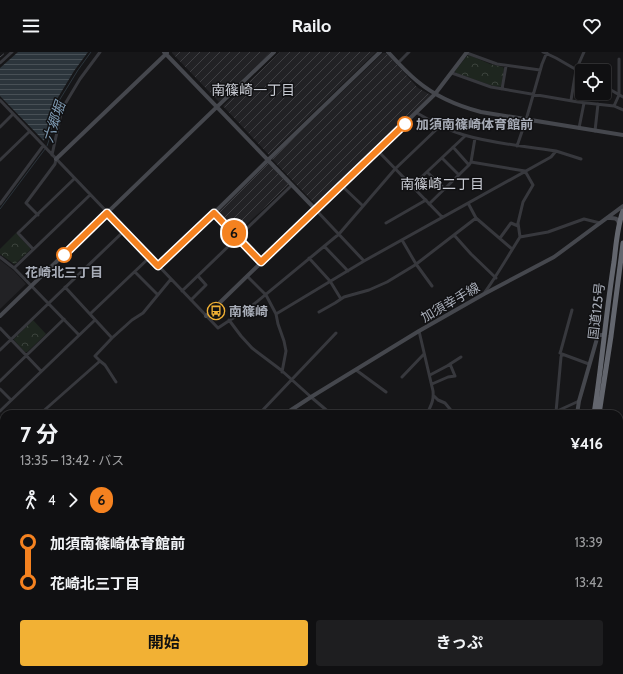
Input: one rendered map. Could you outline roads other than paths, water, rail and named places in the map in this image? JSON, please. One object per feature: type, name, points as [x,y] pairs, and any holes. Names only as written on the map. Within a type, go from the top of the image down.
[{"type":"highway","name":"国道125号","points":[[595,410],[601,370],[608,298],[619,227],[623,211]]},
{"type":"highway","name":"国道125号","points":[[600,410],[623,243]]},
{"type":"highway","points":[[611,336],[623,266]]},
{"type":"street","points":[[0,64],[12,52]]},
{"type":"street","points":[[52,155],[62,109],[80,79],[100,52]]},
{"type":"street","points":[[0,316],[274,52]]},
{"type":"street","points":[[158,266],[380,52]]},
{"type":"street","points":[[388,52],[416,80],[435,94],[459,106],[481,112],[526,120],[623,135]]},
{"type":"street","points":[[398,63],[409,52]]},
{"type":"street","points":[[206,316],[417,113],[435,94],[467,52],[506,66],[540,70]]},
{"type":"street","points":[[517,146],[526,120],[545,52],[575,69]]},
{"type":"street","points":[[579,64],[584,52]]},
{"type":"street","points":[[38,215],[26,202],[55,164],[56,159],[166,53],[364,261]]},
{"type":"street","points":[[614,106],[619,95],[621,64],[619,59]]},
{"type":"street","points":[[502,89],[506,66]]},
{"type":"street","points":[[452,73],[491,87],[584,103],[614,106],[623,110]]},
{"type":"street","points":[[571,100],[575,76]]},
{"type":"street","points":[[611,90],[623,97]]},
{"type":"street","points":[[0,100],[218,328],[253,305],[339,234],[396,169],[440,126]]},
{"type":"street","points":[[579,128],[584,103]]},
{"type":"street","points":[[595,131],[598,104]]},
{"type":"street","points":[[417,113],[440,126],[465,136],[517,146],[556,151],[581,159]]},
{"type":"street","points":[[0,127],[13,114]]},
{"type":"street","points":[[0,160],[30,132]]},
{"type":"street","points":[[412,186],[465,136]]},
{"type":"street","points":[[429,204],[470,163],[475,138]]},
{"type":"street","points":[[1,201],[43,146]]},
{"type":"street","points":[[453,147],[470,163],[524,171],[533,184],[523,202],[518,223],[520,237],[496,278],[484,294]]},
{"type":"street","points":[[378,150],[442,217]]},
{"type":"street","points":[[276,314],[364,261],[550,157],[556,151]]},
{"type":"street","points":[[442,158],[459,175]]},
{"type":"street","points":[[427,172],[445,189]]},
{"type":"street","points":[[33,249],[18,233],[74,179]]},
{"type":"street","points":[[182,291],[292,185]]},
{"type":"street","points":[[341,185],[363,206]]},
{"type":"street","points":[[14,268],[90,195]]},
{"type":"street","points":[[386,223],[426,200]]},
{"type":"street","points":[[468,203],[476,218],[512,249]]},
{"type":"street","name":"加須幸手線","points":[[291,410],[419,331],[484,294],[554,257],[623,206]]},
{"type":"street","points":[[214,213],[261,262]]},
{"type":"street","points":[[319,312],[344,296],[369,290],[387,282],[416,264],[476,218]]},
{"type":"street","points":[[607,218],[616,218],[619,227]]},
{"type":"street","points":[[520,237],[548,232],[584,219],[601,223]]},
{"type":"street","points":[[500,238],[511,223],[518,226]]},
{"type":"street","points":[[0,350],[124,231]]},
{"type":"street","points":[[454,235],[496,278]]},
{"type":"street","points":[[402,240],[416,264],[432,286]]},
{"type":"street","points":[[324,246],[348,271]]},
{"type":"street","points":[[0,257],[14,268],[79,335]]},
{"type":"street","points":[[90,314],[150,257]]},
{"type":"street","points":[[309,258],[330,282],[341,299]]},
{"type":"street","points":[[134,272],[158,295]]},
{"type":"street","points":[[190,300],[206,285],[198,276]]},
{"type":"street","points":[[247,276],[266,294],[276,314],[286,351],[282,372]]},
{"type":"street","points":[[116,382],[105,365],[95,356],[132,320],[143,313],[171,279]]},
{"type":"street","points":[[65,287],[112,338]]},
{"type":"street","points":[[556,410],[562,354],[560,353],[572,310]]},
{"type":"street","points":[[0,381],[64,319]]},
{"type":"street","points":[[0,410],[95,320]]},
{"type":"street","points":[[229,320],[252,348],[326,410]]},
{"type":"street","points":[[0,328],[41,371]]},
{"type":"street","points":[[419,331],[434,396],[429,410]]},
{"type":"street","points":[[263,410],[336,333]]},
{"type":"street","points":[[578,410],[598,335],[604,335]]},
{"type":"street","points":[[402,377],[424,354]]},
{"type":"street","points":[[562,354],[589,364]]},
{"type":"street","points":[[430,375],[461,357]]},
{"type":"street","points":[[45,410],[100,361]]},
{"type":"street","points":[[432,384],[448,377],[455,376],[450,364]]},
{"type":"street","points":[[356,370],[386,392]]},
{"type":"street","points":[[0,390],[11,400]]},
{"type":"street","points":[[434,396],[438,400],[445,403],[451,410]]},
{"type":"street","points":[[560,410],[579,401]]},
{"type":"waterway","name":"六郷堀","points":[[47,146],[57,104],[91,52]]},
{"type":"waterway","name":"六郷堀","points":[[0,209],[45,149]]},
{"type":"railway","points":[[0,57],[6,52]]},
{"type":"place","name":"加須南篠崎体育館前","points":[[405,124]]},
{"type":"place","name":"花崎北三丁目","points":[[64,255]]},
{"type":"place","name":"南篠崎","points":[[216,311]]},
{"type":"district","name":"南篠崎一丁目","points":[[253,90]]},
{"type":"district","name":"南篠崎二丁目","points":[[442,184]]}]
